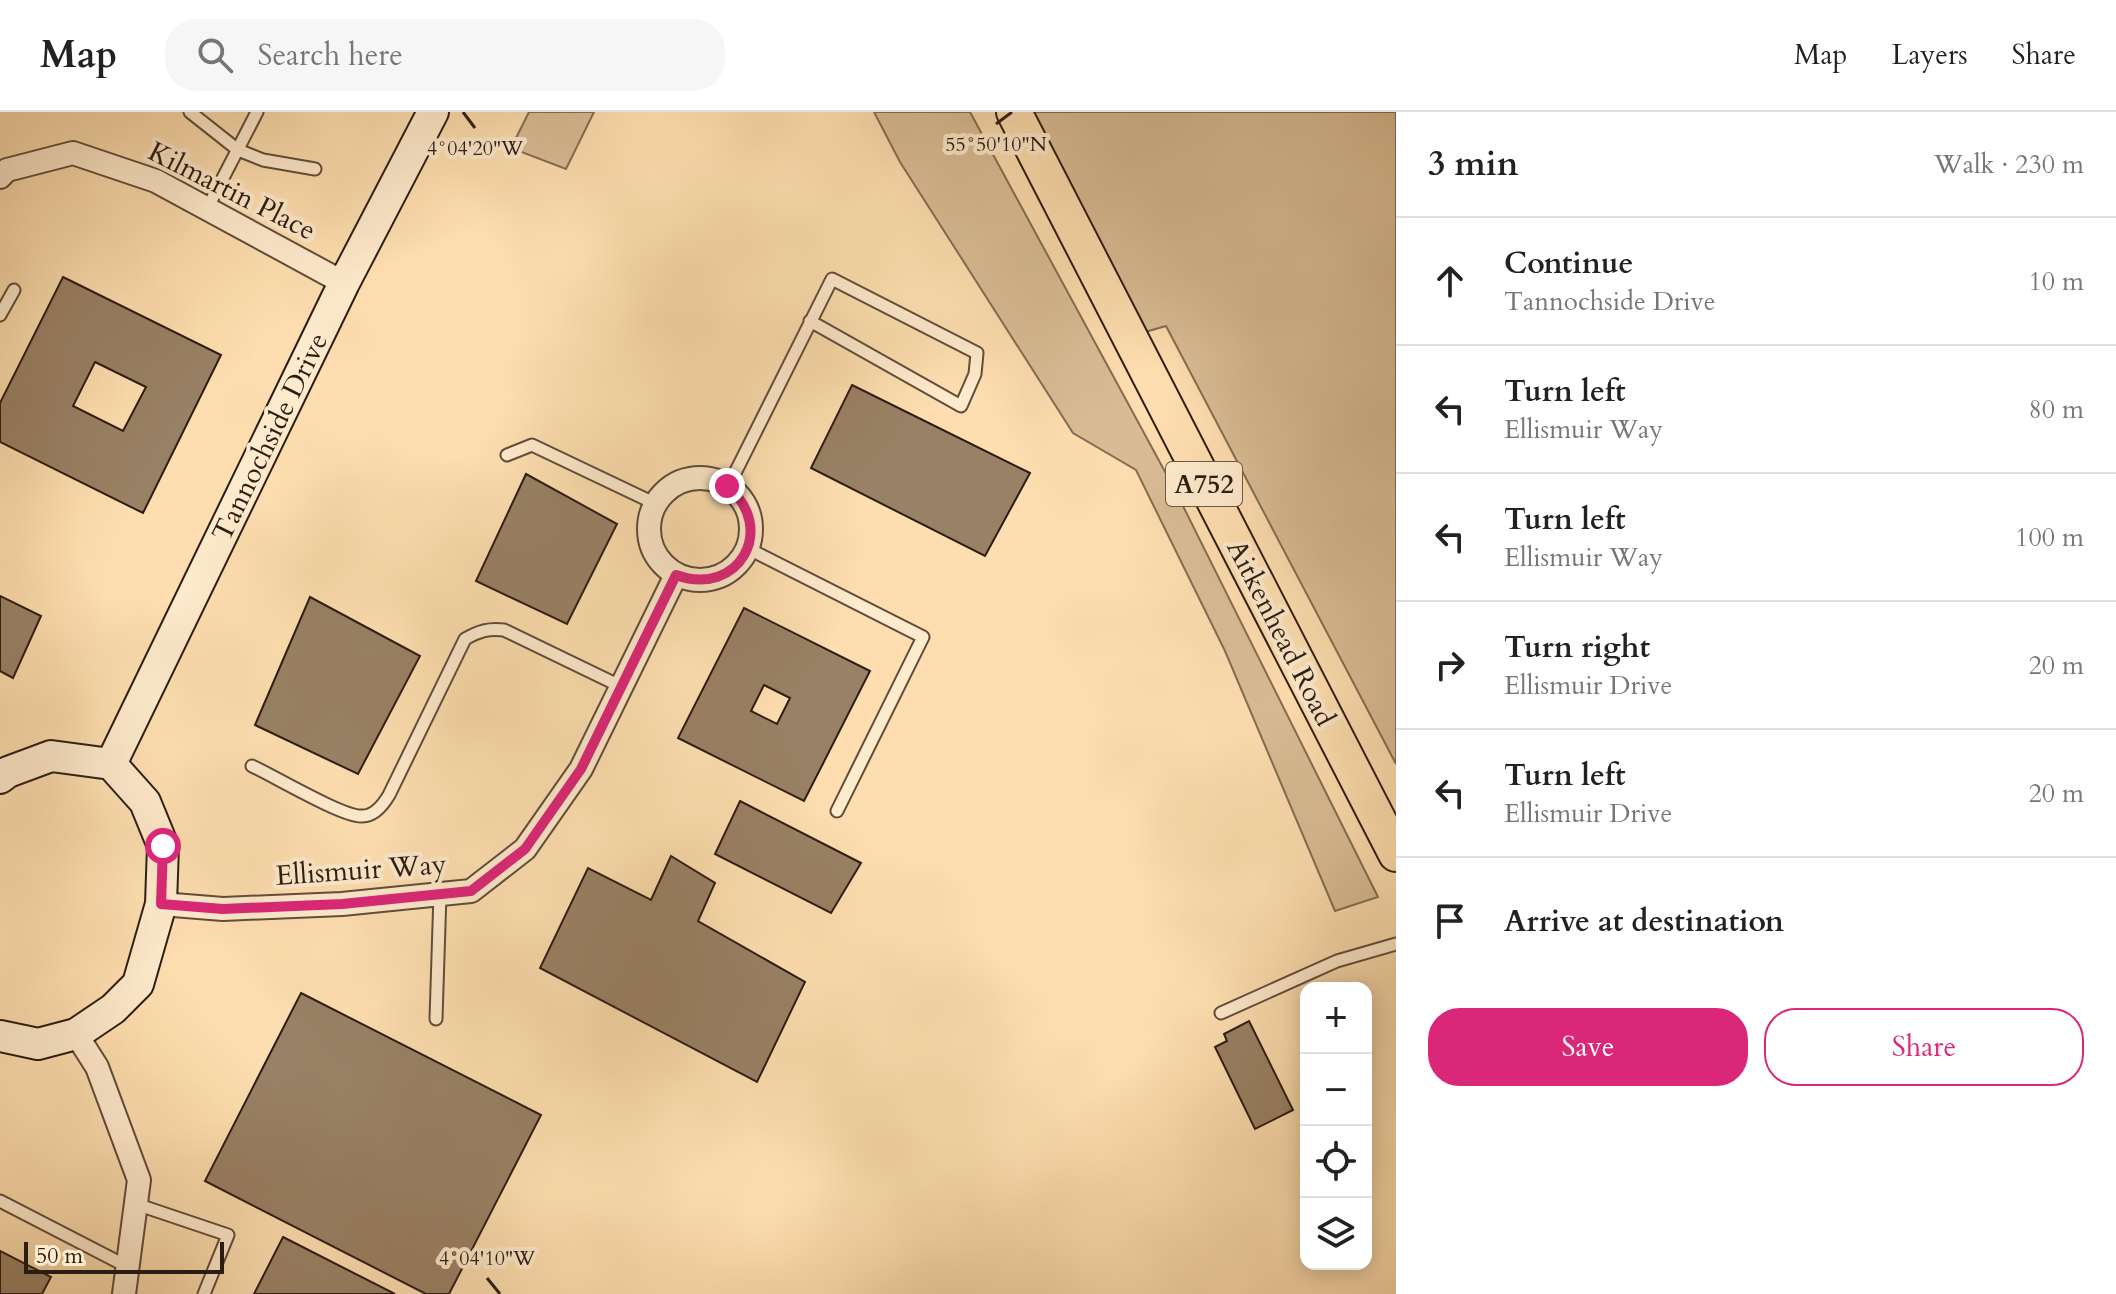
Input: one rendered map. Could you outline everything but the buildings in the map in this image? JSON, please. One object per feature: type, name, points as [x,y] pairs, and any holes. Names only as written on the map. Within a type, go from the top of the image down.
[{"type":"main road","name":"Aitkenhead Road","points":[[1014,112],[1396,854]]},
{"type":"street","name":"Tannochside Drive","points":[[111,764],[344,283],[433,112]]},
{"type":"street","name":"Kilmartin Place","points":[[0,177],[7,170],[73,153],[156,181],[344,283]]},
{"type":"street","points":[[710,479],[728,487],[746,506],[751,523],[750,540],[738,564],[724,575],[707,580],[676,575],[663,564],[650,539],[650,521],[656,504],[664,493],[678,483],[710,479]]},
{"type":"street","name":"Ellismuir Way","points":[[161,904],[223,909],[342,904],[471,891],[525,849],[581,769],[676,575]]},
{"type":"street","points":[[0,778],[51,756],[111,764],[145,802],[163,846],[161,904],[138,984],[113,1009],[76,1034],[38,1044],[0,1036]]},
{"type":"street","points":[[76,1034],[97,1067],[139,1180],[124,1294]]},
{"type":"lane","points":[[190,112],[238,150],[263,160],[315,169]]},
{"type":"lane","points":[[207,209],[257,112]]},
{"type":"lane","points":[[728,487],[810,321],[832,279],[977,353],[975,374],[961,406],[810,321]]},
{"type":"lane","points":[[0,315],[14,290]]},
{"type":"lane","points":[[507,455],[532,445],[656,504]]},
{"type":"lane","points":[[747,548],[923,637],[837,811]]},
{"type":"lane","points":[[252,766],[340,810],[362,817],[380,809],[465,639],[478,631],[504,630],[622,687]]},
{"type":"lane","points":[[436,1019],[440,894]]},
{"type":"lane","points":[[1221,1013],[1337,961],[1396,944]]},
{"type":"lane","points":[[0,1201],[128,1267]]},
{"type":"lane","points":[[136,1204],[228,1235],[204,1294]]},
{"type":"shaded area","points":[[529,112],[594,112],[566,169],[511,148]]},
{"type":"shaded area","points":[[874,112],[970,112],[1176,492],[1378,897],[1335,911],[1225,651],[1136,470],[1073,433],[900,162]]},
{"type":"shaded area","points":[[1032,112],[1396,112],[1396,764],[1166,326],[1145,332]]},
{"type":"route","points":[[163,846],[161,904],[223,909],[342,904],[471,891],[525,849],[581,769],[676,575],[707,580],[724,575],[744,557],[750,540],[751,523],[746,506],[727,486]]}]
